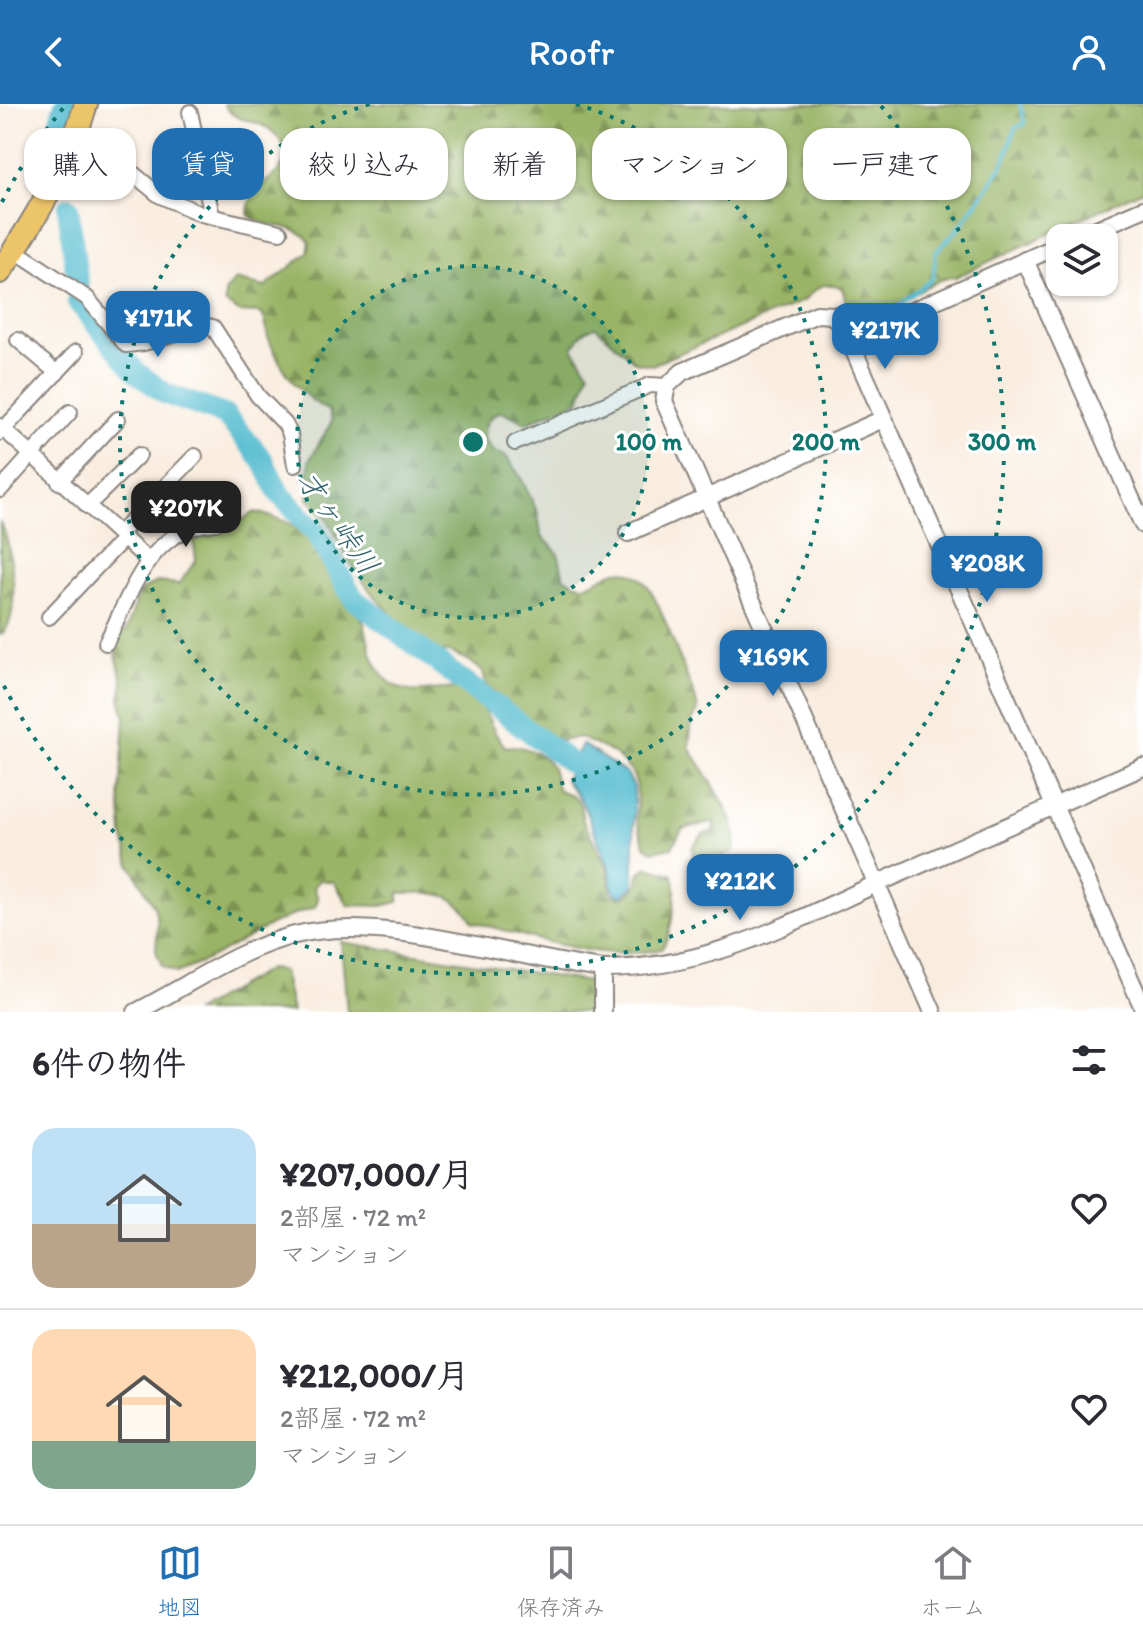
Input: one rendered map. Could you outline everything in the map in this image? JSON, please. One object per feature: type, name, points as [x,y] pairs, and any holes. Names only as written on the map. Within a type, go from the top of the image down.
[{"type":"highway","points":[[77,128],[86,104]]},
{"type":"highway","points":[[0,272],[46,200]]},
{"type":"street","points":[[190,112],[212,216]]},
{"type":"street","points":[[136,176],[159,195],[212,216],[280,232]]},
{"type":"street","points":[[1108,224],[1143,209]]},
{"type":"street","points":[[14,250],[87,298],[126,345],[144,343],[203,325],[213,327],[258,396],[285,424],[290,434],[295,465]]},
{"type":"street","points":[[849,339],[1046,251]]},
{"type":"street","points":[[1025,260],[1143,525]]},
{"type":"street","points":[[933,1012],[666,407],[667,386],[682,372],[817,314],[837,319],[849,339],[1143,1008]]},
{"type":"street","points":[[18,340],[57,373]]},
{"type":"street","points":[[76,352],[1,429],[149,561]]},
{"type":"street","points":[[515,443],[650,385],[667,386]]},
{"type":"street","points":[[0,490],[70,412]]},
{"type":"street","points":[[59,482],[118,419]]},
{"type":"street","points":[[628,533],[883,419]]},
{"type":"street","points":[[87,506],[139,455]]},
{"type":"street","points":[[49,617],[195,456]]},
{"type":"street","points":[[106,643],[149,561],[179,530],[195,524],[216,523]]},
{"type":"street","points":[[136,1012],[258,947],[297,934],[325,930],[401,935],[603,969],[668,966],[717,953],[1143,767]]},
{"type":"street","points":[[603,969],[603,1012]]},
{"type":"green space","points":[[224,104],[1143,104],[1143,190],[1070,224],[1046,224],[1046,235],[956,277],[929,285],[878,315],[864,318],[850,316],[842,288],[826,285],[817,288],[805,300],[652,365],[635,362],[596,327],[591,328],[582,334],[573,348],[589,372],[580,400],[526,423],[502,411],[487,422],[485,441],[494,452],[506,456],[520,476],[538,513],[541,535],[558,553],[564,577],[585,585],[613,572],[627,571],[636,575],[652,593],[695,697],[698,710],[692,721],[689,747],[728,812],[733,826],[734,851],[704,866],[694,861],[692,847],[703,834],[713,832],[714,822],[682,829],[672,847],[653,851],[645,846],[637,821],[637,786],[632,772],[614,753],[579,737],[561,741],[543,736],[486,685],[483,672],[470,661],[449,652],[434,652],[412,637],[370,591],[348,559],[325,515],[308,499],[309,461],[332,421],[329,411],[300,389],[278,360],[261,313],[239,312],[225,303],[225,292],[235,280],[265,287],[308,253],[310,242],[296,230],[262,223],[248,214],[251,200],[264,200],[264,184],[280,168],[280,200],[448,200],[448,128],[280,128],[280,139],[262,125],[230,112]]},
{"type":"green space","points":[[255,512],[294,526],[315,542],[347,603],[362,620],[379,670],[391,683],[415,691],[462,690],[478,701],[506,747],[523,748],[546,760],[552,767],[558,790],[572,795],[580,804],[583,821],[608,868],[611,894],[623,898],[636,888],[640,872],[648,867],[672,874],[675,890],[673,912],[662,949],[614,953],[543,941],[473,922],[451,898],[433,893],[399,893],[398,902],[381,906],[348,905],[334,882],[320,880],[314,887],[318,898],[316,907],[280,921],[176,973],[162,966],[156,951],[158,922],[154,906],[130,864],[123,834],[120,794],[125,716],[120,699],[123,683],[113,643],[116,633],[126,631],[140,591],[157,582],[179,584],[196,560],[193,537],[196,529],[226,529]]},
{"type":"green space","points":[[0,521],[11,563],[13,598],[7,627],[0,635]]},
{"type":"green space","points":[[341,942],[589,982],[589,1012],[347,1012]]},
{"type":"green space","points":[[269,969],[283,971],[292,1012],[194,1012]]},
{"type":"water","points":[[582,744],[627,774],[634,787],[634,887],[621,896],[613,891],[610,869],[582,802],[565,780]]},
{"type":"waterway","name":"才ヶ峠川","points":[[58,128],[65,104]]},
{"type":"waterway","points":[[901,303],[933,278],[936,252],[958,229],[1005,160],[1015,128],[1025,124],[1020,104]]},
{"type":"waterway","name":"才ヶ峠川","points":[[68,208],[78,286]]},
{"type":"waterway","name":"才ヶ峠川","points":[[78,302],[136,372],[166,394],[225,415],[262,459],[279,493],[316,533],[354,599],[571,763]]}]
